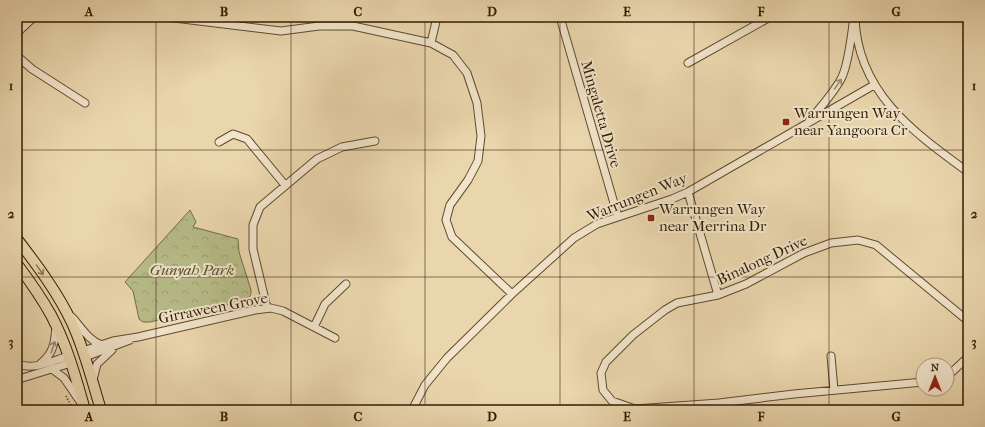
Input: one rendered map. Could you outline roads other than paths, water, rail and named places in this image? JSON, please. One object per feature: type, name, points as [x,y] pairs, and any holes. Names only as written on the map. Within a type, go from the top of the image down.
[{"type":"main road","points":[[17,239],[41,271],[63,306],[72,324],[84,354],[101,410]]},
{"type":"main road","points":[[17,264],[56,325],[70,359],[85,410]]},
{"type":"main road","points":[[70,359],[84,354]]},
{"type":"street","points":[[17,33],[34,17]]},
{"type":"street","points":[[166,17],[281,31],[318,26],[353,26],[431,43],[453,55],[467,73],[477,104],[481,136],[478,161],[468,180],[450,205],[446,220],[452,237],[512,294]]},
{"type":"street","points":[[431,43],[437,17]]},
{"type":"street","name":"Mingaletta Drive","points":[[560,17],[618,217]]},
{"type":"street","points":[[688,63],[770,17]]},
{"type":"street","points":[[855,17],[857,36],[874,85],[891,109],[906,124],[968,172]]},
{"type":"street","points":[[804,126],[826,101],[842,78],[855,17]]},
{"type":"street","points":[[967,17],[968,24]]},
{"type":"street","points":[[17,56],[32,69],[85,103]]},
{"type":"street","name":"Warrungen Way","points":[[412,410],[425,385],[447,358],[512,294],[574,238],[597,224],[688,192],[874,85]]},
{"type":"street","points":[[219,142],[233,134],[247,139],[285,185]]},
{"type":"street","points":[[267,308],[253,249],[253,225],[260,207],[317,159],[342,146],[375,142]]},
{"type":"street","points":[[688,192],[718,295]]},
{"type":"street","name":"Binalong Drive","points":[[915,383],[719,403],[635,409],[612,401],[603,390],[601,373],[606,362],[633,335],[665,310],[678,303],[718,295],[746,284],[804,253],[831,243],[858,240],[876,245],[968,321]]},
{"type":"street","points":[[314,327],[325,304],[346,284]]},
{"type":"street","points":[[63,306],[90,337],[96,343],[102,345]]},
{"type":"street","name":"Girraween Grove","points":[[84,354],[119,339],[138,337],[267,308],[274,308],[283,311],[335,338]]},
{"type":"street","points":[[40,364],[48,357],[53,349],[56,325]]},
{"type":"street","name":"Girraween Grove","points":[[84,354],[123,344],[138,337]]},
{"type":"street","points":[[93,382],[97,364],[106,354],[123,344]]},
{"type":"street","points":[[831,356],[834,390]]},
{"type":"street","points":[[955,369],[968,357]]},
{"type":"street","points":[[18,362],[29,366],[70,359]]},
{"type":"street","points":[[18,380],[52,370],[70,359]]},
{"type":"street","points":[[18,362],[21,370],[18,380]]},
{"type":"street","points":[[52,370],[59,373],[66,380],[85,410]]},
{"type":"place","name":"Warrungen Way near Yangoora Cr","points":[[786,122]]},
{"type":"place","name":"Warrungen Way near Merrina Dr","points":[[651,218]]},
{"type":"park label","name":"Gunyah Park","points":[[192,270]]}]
